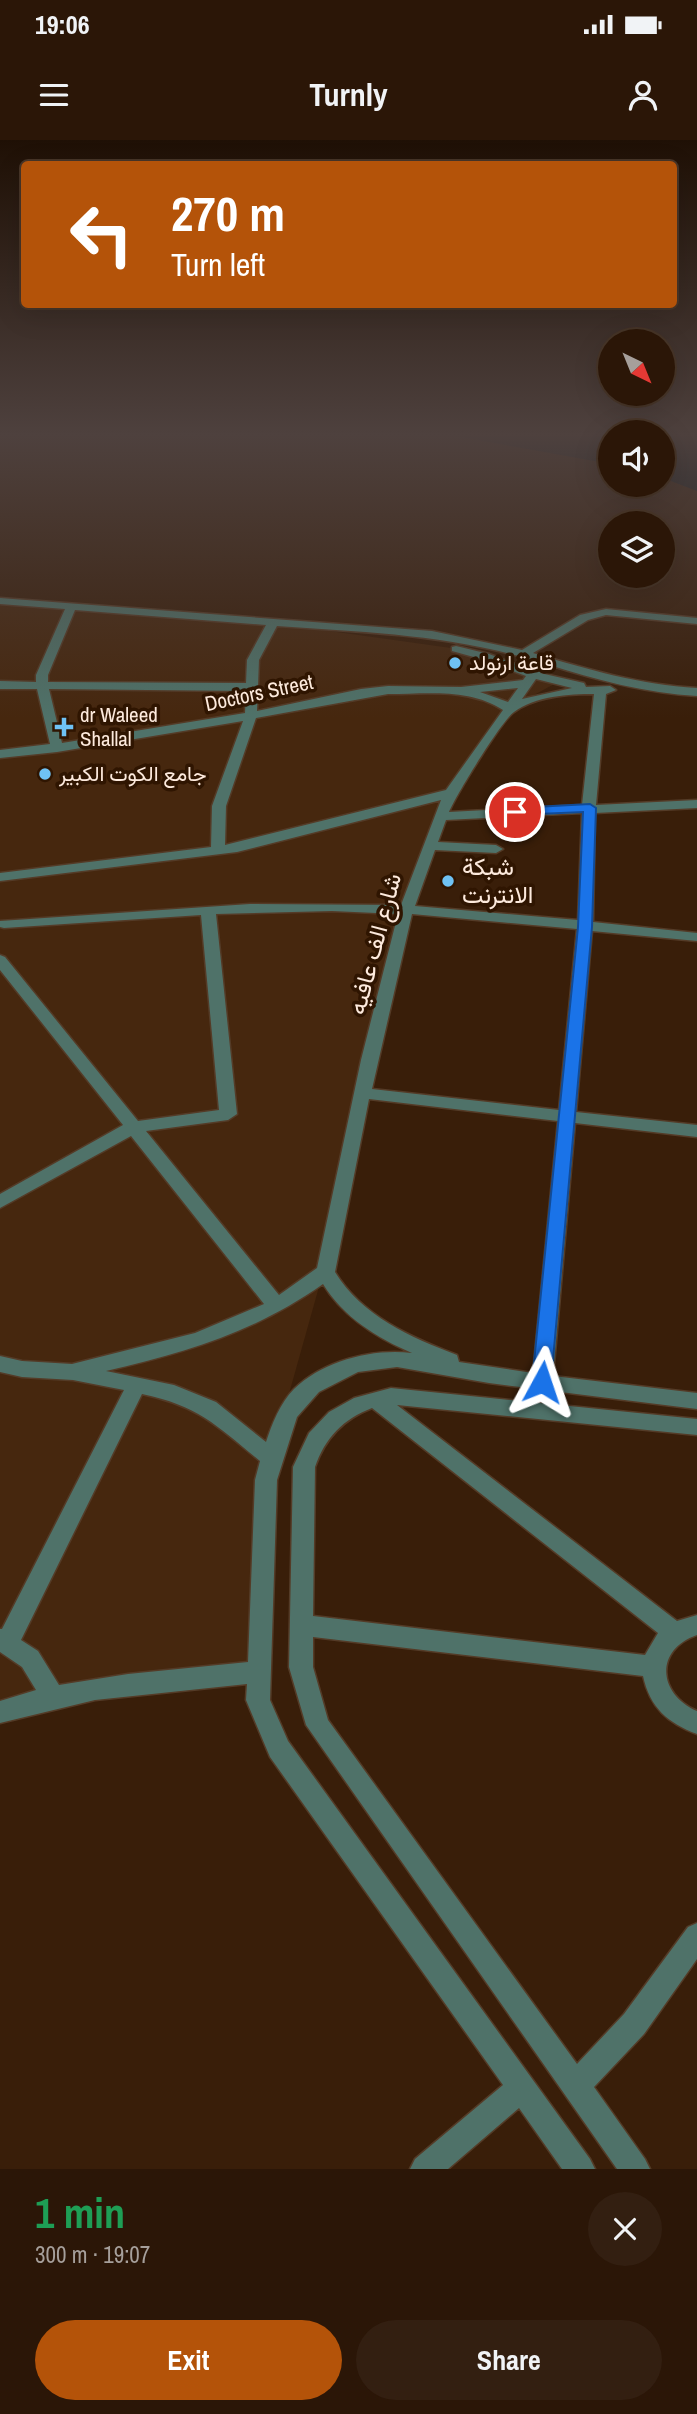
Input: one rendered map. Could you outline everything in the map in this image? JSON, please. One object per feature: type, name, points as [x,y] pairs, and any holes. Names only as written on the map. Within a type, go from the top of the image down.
[{"type":"street","points":[[0,601],[432,634],[525,653],[599,677],[670,690]]},
{"type":"street","points":[[57,748],[41,684],[42,675],[72,605]]},
{"type":"street","points":[[525,653],[584,617],[606,612],[697,621]]},
{"type":"street","points":[[219,850],[219,806],[251,715],[253,660],[274,621]]},
{"type":"street","points":[[374,630],[485,656],[531,679],[600,690]]},
{"type":"street","points":[[461,691],[491,682],[497,674],[485,656]]},
{"type":"street","name":"شارع الف عافيه","points":[[326,1272],[362,1093],[406,910],[451,793],[544,659]]},
{"type":"street","name":"Doctors Street","points":[[0,754],[57,748],[361,693],[388,690],[461,691],[531,679]]},
{"type":"street","points":[[0,685],[252,687]]},
{"type":"street","points":[[461,691],[498,701],[510,709],[533,697],[600,690],[697,692]]},
{"type":"street","points":[[542,1382],[585,927],[590,808],[600,690]]},
{"type":"street","points":[[0,877],[219,850],[301,833],[451,793]]},
{"type":"street","points":[[440,816],[697,804]]},
{"type":"street","points":[[429,846],[496,849]]},
{"type":"street","points":[[1,928],[208,910],[332,907],[406,910],[697,937]]},
{"type":"street","points":[[0,1202],[133,1127],[228,1114],[208,910]]},
{"type":"street","points":[[0,960],[276,1306]]},
{"type":"street","points":[[362,1093],[697,1130]]},
{"type":"street","points":[[73,1372],[206,1336],[276,1306],[326,1272],[338,1294],[390,1333],[431,1354],[497,1377]]},
{"type":"street","points":[[580,2169],[279,1749],[258,1700],[266,1480],[271,1458],[294,1404],[311,1388],[345,1370],[374,1360],[397,1359],[497,1377],[697,1401]]},
{"type":"street","points":[[0,1364],[22,1369],[73,1372],[174,1393],[209,1408],[271,1458]]},
{"type":"street","points":[[52,1697],[30,1659],[3,1641],[137,1384]]},
{"type":"street","points":[[635,2169],[329,1744],[309,1700],[301,1667],[304,1467],[322,1429],[360,1403],[375,1399],[407,1396],[697,1427]]},
{"type":"street","points":[[375,1399],[686,1629],[658,1648],[654,1667],[655,1680],[662,1696],[675,1710],[697,1723]]},
{"type":"street","points":[[303,1625],[654,1667]]},
{"type":"street","points":[[0,1712],[92,1689],[258,1672]]},
{"type":"street","points":[[575,2086],[634,2024],[697,1936]]},
{"type":"street","points":[[425,2169],[522,2087]]},
{"type":"shaded area","points":[[0,602],[287,625],[451,648],[558,682],[521,702],[451,793],[406,910],[333,1237],[271,1458],[255,1685],[37,1699],[0,1714]]},
{"type":"place","name":"قاعة ارنولد","points":[[455,663]]},
{"type":"place","name":"dr Waleed Shallal","points":[[64,727]]},
{"type":"place","name":"جامع الكوت الكبير","points":[[45,774]]},
{"type":"place","name":"شبكة الانترنت","points":[[448,881]]},
{"type":"route","points":[[515,812],[590,808],[585,927],[542,1382]]}]
